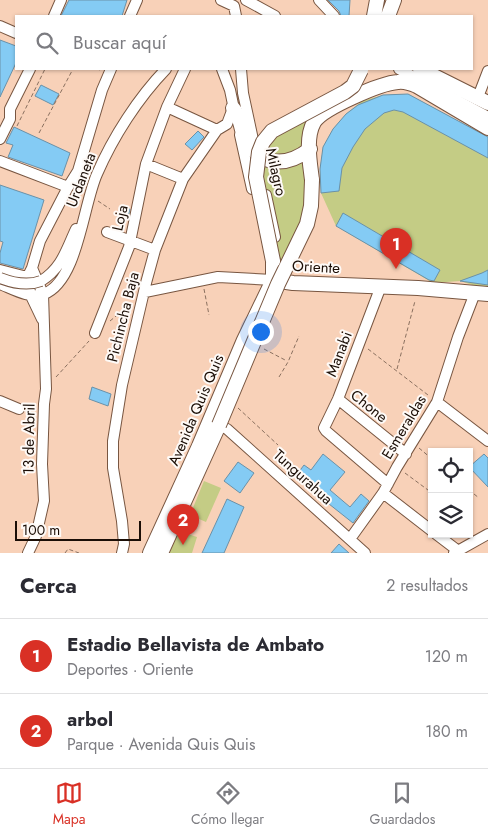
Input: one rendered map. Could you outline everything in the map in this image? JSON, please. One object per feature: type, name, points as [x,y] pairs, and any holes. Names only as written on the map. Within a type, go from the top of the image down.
[{"type":"main road","points":[[373,15],[377,0]]},
{"type":"main road","points":[[381,15],[381,9],[385,0]]},
{"type":"main road","points":[[388,15],[394,0]]},
{"type":"main road","points":[[278,281],[256,177],[257,162],[263,142],[272,131],[346,92],[353,86],[361,70]]},
{"type":"main road","points":[[423,70],[483,100]]},
{"type":"main road","points":[[395,72],[406,82],[417,86],[488,128]]},
{"type":"main road","name":"Avenida Quis Quis","points":[[161,553],[220,424],[284,271],[307,224],[311,206],[310,149],[314,122],[323,113],[385,84],[395,72]]},
{"type":"main road","points":[[233,108],[239,115],[246,138],[257,154],[271,162],[286,162],[301,156],[310,149]]},
{"type":"main road","name":"Avenida Quis Quis","points":[[150,553],[199,446],[244,340],[278,281]]},
{"type":"main road","name":"Oriente","points":[[278,281],[418,288],[481,294]]},
{"type":"street","points":[[130,15],[137,0]]},
{"type":"street","points":[[246,0],[273,15]]},
{"type":"street","points":[[319,0],[333,15]]},
{"type":"street","points":[[54,15],[57,1]]},
{"type":"street","points":[[226,2],[234,6],[236,15]]},
{"type":"street","points":[[0,26],[15,33]]},
{"type":"street","points":[[0,139],[5,116],[29,70]]},
{"type":"street","points":[[26,278],[32,268],[40,241],[78,171],[102,90],[111,70]]},
{"type":"street","name":"Urdaneta","points":[[43,294],[62,278],[70,264],[85,207],[96,176],[112,144],[134,109],[165,70]]},
{"type":"street","name":"Loja","points":[[95,333],[130,241],[146,164],[167,107],[185,70]]},
{"type":"street","points":[[222,70],[230,90],[278,281]]},
{"type":"street","name":"Milagro","points":[[241,70],[243,93],[272,220],[278,281]]},
{"type":"street","points":[[483,100],[488,71]]},
{"type":"street","points":[[395,72],[488,117]]},
{"type":"street","points":[[167,107],[218,130]]},
{"type":"street","name":"Pichincha Baja","points":[[122,553],[124,544],[114,468],[113,441],[116,411],[145,292],[156,250],[184,179],[218,130],[227,124],[233,108]]},
{"type":"street","points":[[0,161],[68,187]]},
{"type":"street","points":[[146,164],[184,179]]},
{"type":"street","points":[[0,278],[29,284],[50,276],[60,266],[85,207]]},
{"type":"street","points":[[107,232],[156,250]]},
{"type":"street","name":"13 de Abril","points":[[28,553],[36,536],[44,501],[42,464],[46,389],[43,294],[39,280],[32,268]]},
{"type":"street","points":[[0,270],[39,280]]},
{"type":"street","name":"Oriente","points":[[145,292],[218,277],[278,281]]},
{"type":"street","name":"13 de Abril","points":[[26,278],[31,296],[44,324]]},
{"type":"street","points":[[0,284],[31,296],[43,294]]},
{"type":"street","name":"Manabi","points":[[381,286],[338,399],[324,428],[385,489]]},
{"type":"street","name":"Esmeraldas","points":[[350,539],[385,489],[437,402],[458,337],[481,294]]},
{"type":"street","name":"Chone","points":[[338,399],[406,454]]},
{"type":"street","points":[[0,401],[19,409]]},
{"type":"street","points":[[437,402],[488,441]]},
{"type":"street","name":"Tungurahua","points":[[220,424],[365,553]]},
{"type":"street","points":[[385,489],[428,527]]},
{"type":"street","points":[[440,538],[456,552],[488,534]]},
{"type":"path","points":[[5,116],[18,126],[45,70]]},
{"type":"path","points":[[38,133],[72,70]]},
{"type":"path","points":[[90,196],[110,209]]},
{"type":"path","points":[[202,279],[209,315]]},
{"type":"path","points":[[397,370],[418,288]]},
{"type":"path","points":[[279,377],[288,362],[299,336]]},
{"type":"path","points":[[360,342],[437,402]]},
{"type":"path","points":[[253,343],[288,362]]},
{"type":"path","points":[[230,400],[278,444]]},
{"type":"path","points":[[412,443],[428,456]]},
{"type":"path","points":[[397,467],[428,490]]},
{"type":"path","points":[[473,493],[479,498]]},
{"type":"path","points":[[65,553],[68,549],[79,553]]},
{"type":"green space","points":[[408,94],[488,137],[488,290],[460,281],[433,283],[336,226],[321,193],[320,169],[323,147],[333,129],[346,114],[362,101],[383,95]]},
{"type":"green space","points":[[334,103],[307,131],[309,204],[297,239],[278,267],[261,163],[273,138]]},
{"type":"green space","points":[[204,481],[221,488],[206,522],[190,515]]},
{"type":"green space","points":[[178,531],[197,537],[192,553],[169,553]]},
{"type":"building","points":[[69,0],[127,0],[122,15],[62,15]]},
{"type":"building","points":[[328,0],[350,0],[349,15],[341,15]]},
{"type":"building","points":[[0,40],[15,46],[15,65],[0,97]]},
{"type":"building","points":[[41,85],[59,94],[53,105],[35,96]]},
{"type":"building","points":[[408,94],[488,137],[488,158],[403,112],[394,110],[384,113],[365,129],[342,168],[339,191],[321,193],[320,169],[323,147],[333,129],[346,114],[358,105],[383,95]]},
{"type":"building","points":[[14,127],[70,153],[62,176],[8,157],[13,145],[6,143]]},
{"type":"building","points":[[198,131],[204,137],[192,150],[185,144]]},
{"type":"building","points":[[0,185],[44,200],[23,269],[0,263],[3,242],[0,241]]},
{"type":"building","points":[[120,208],[130,209],[128,217],[119,216]]},
{"type":"building","points":[[343,213],[440,270],[434,281],[429,280],[336,226]]},
{"type":"building","points":[[488,270],[488,285],[460,281],[482,273]]},
{"type":"building","points":[[92,387],[111,394],[108,406],[89,399]]},
{"type":"building","points":[[323,454],[345,472],[330,490],[350,507],[361,494],[369,501],[353,523],[295,477],[304,465],[311,470]]},
{"type":"building","points":[[484,454],[488,458],[488,487],[473,471],[473,464]]},
{"type":"building","points":[[238,462],[254,473],[240,493],[224,481]]},
{"type":"building","points":[[227,499],[244,507],[224,553],[202,553]]},
{"type":"building","points":[[339,544],[349,553],[331,553]]},
{"type":"place","name":"Estadio Bellavista de Ambato","points":[[396,269]]},
{"type":"place","name":"arbol","points":[[183,545]]}]
